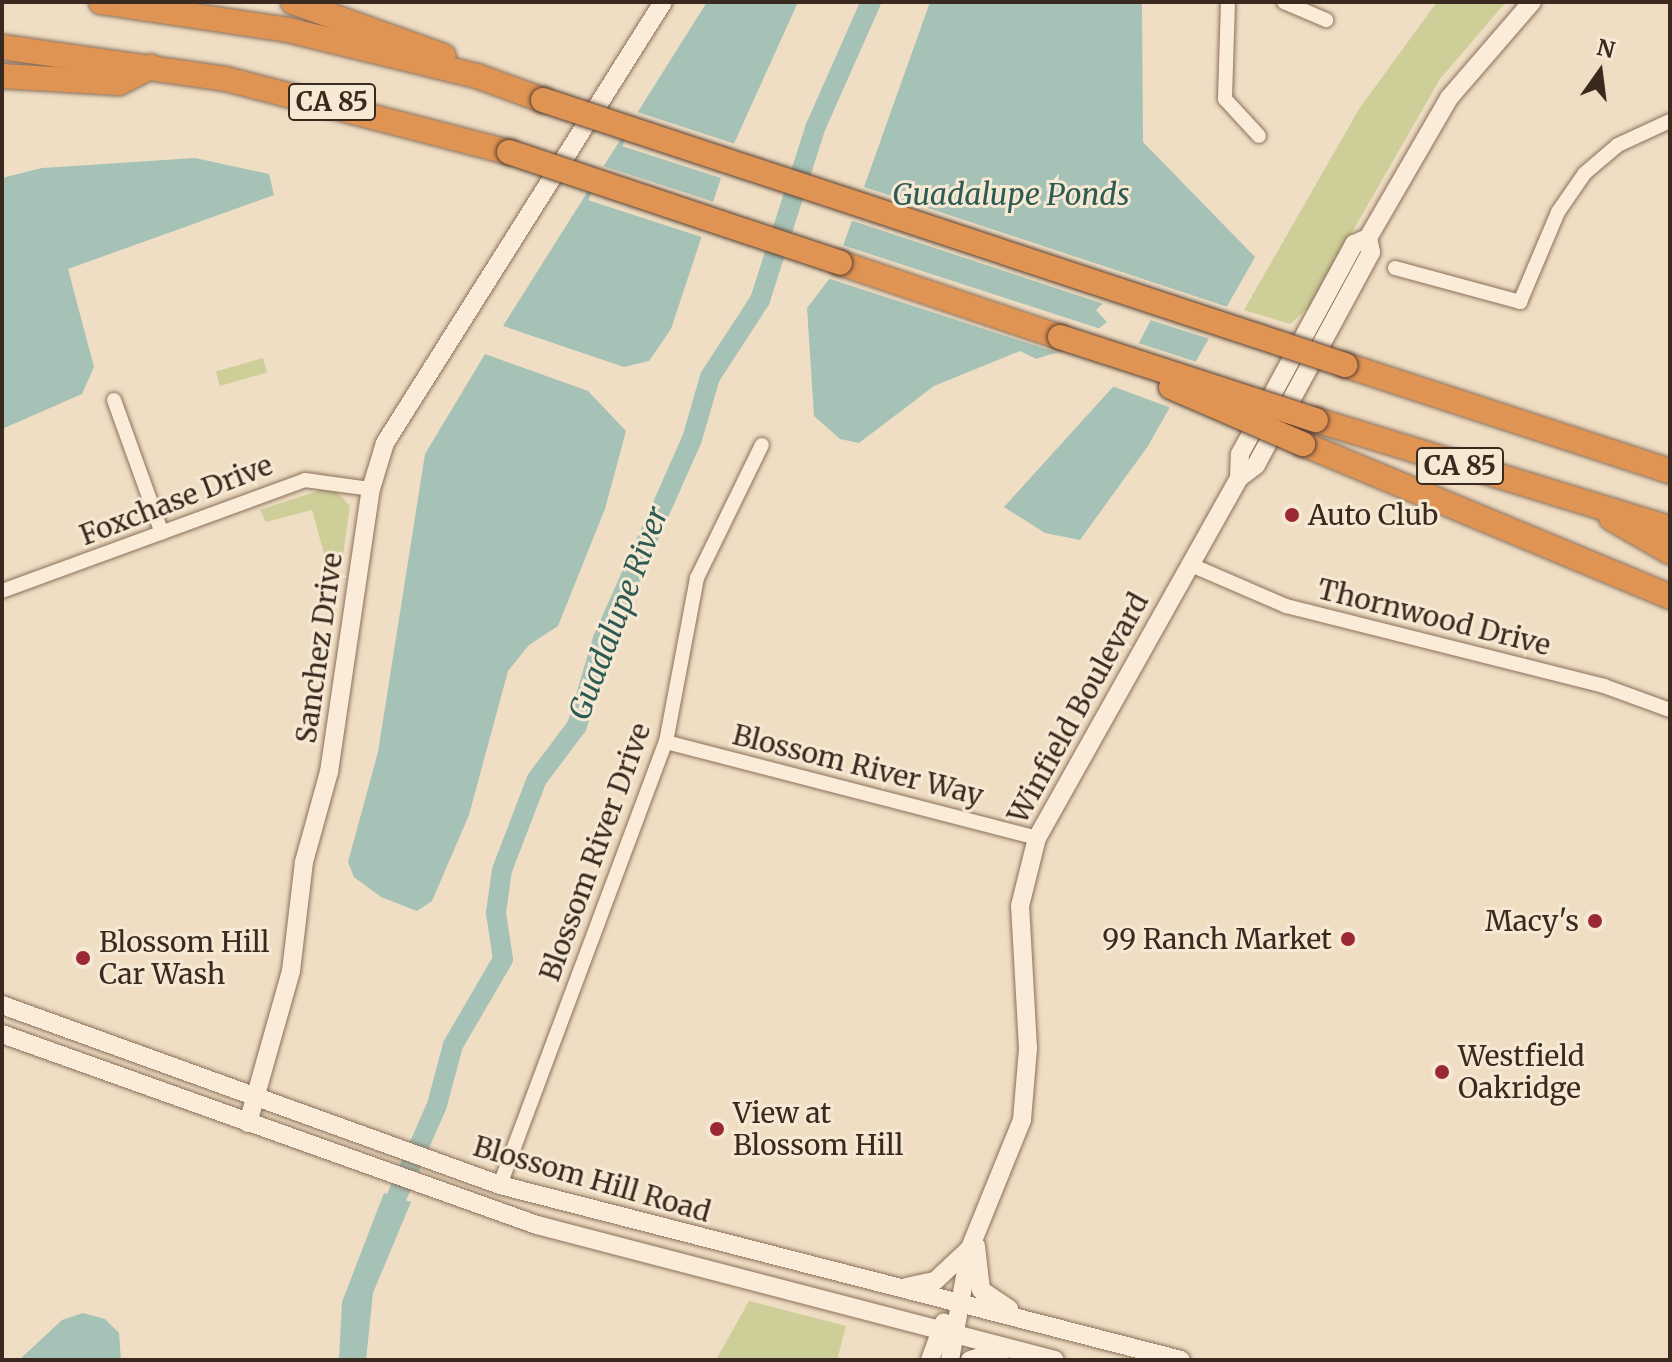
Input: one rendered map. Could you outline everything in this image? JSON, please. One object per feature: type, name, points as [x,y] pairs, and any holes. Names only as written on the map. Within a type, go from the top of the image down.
[{"type":"highway","name":"CA 85","points":[[101,2],[288,30],[477,76],[1345,365],[1619,449],[1670,471]]},
{"type":"highway","points":[[293,2],[431,48],[477,76]]},
{"type":"highway","name":"CA 85","points":[[2,47],[151,67],[371,111],[509,152],[1316,420],[1603,512],[1670,528]]},
{"type":"highway","points":[[2,76],[119,83],[151,67]]},
{"type":"highway","points":[[1060,337],[1303,444],[1662,595]]},
{"type":"highway","points":[[1619,449],[1670,454]]},
{"type":"highway","points":[[1603,512],[1670,552]]},
{"type":"street","points":[[1228,2],[1225,99],[1259,136]]},
{"type":"street","points":[[1284,2],[1326,20]]},
{"type":"street","name":"Winfield Boulevard","points":[[930,1360],[948,1332],[973,1239],[1024,1105],[1020,906],[1037,838],[1239,478],[1240,454],[1354,244],[1368,238],[1449,98],[1532,2]]},
{"type":"street","name":"Sanchez Drive","points":[[248,1123],[252,1096],[291,971],[371,489],[399,411],[530,215],[659,4]]},
{"type":"street","points":[[1395,268],[1520,302],[1552,224],[1580,179],[1605,153],[1670,121]]},
{"type":"street","points":[[114,400],[162,533]]},
{"type":"street","name":"Blossom River Drive","points":[[500,1185],[666,742],[693,591],[762,445]]},
{"type":"street","name":"Foxchase Drive","points":[[2,591],[305,480],[371,489]]},
{"type":"street","name":"Thornwood Drive","points":[[1189,564],[1286,606],[1604,686],[1670,710]]},
{"type":"street","name":"Blossom River Way","points":[[666,742],[1037,838]]},
{"type":"street","name":"Blossom Hill Road","points":[[2,1005],[500,1185],[631,1223],[1181,1360]]},
{"type":"street","name":"Blossom Hill Road","points":[[2,1034],[455,1198],[602,1242],[1055,1360]]},
{"type":"street","points":[[455,1198],[500,1185]]},
{"type":"street","points":[[602,1242],[631,1223]]},
{"type":"street","points":[[901,1288],[935,1281],[973,1239]]},
{"type":"street","points":[[973,1239],[981,1290],[1032,1322]]},
{"type":"street","name":"Winfield Boulevard","points":[[948,1332],[950,1360]]},
{"type":"street","points":[[970,1360],[1008,1348]]},
{"type":"green space","points":[[1437,2],[1506,2],[1440,79],[1309,307],[1290,324],[1244,310],[1359,109]]},
{"type":"green space","points":[[263,358],[267,372],[220,386],[216,372]]},
{"type":"green space","points":[[321,490],[337,492],[350,506],[342,562],[326,561],[312,510],[266,522],[260,510]]},
{"type":"green space","points":[[749,1301],[846,1326],[837,1360],[716,1360]]},
{"type":"water","points":[[707,2],[798,2],[728,157],[671,329],[649,361],[624,367],[503,326]]},
{"type":"water","name":"Guadalupe Ponds","points":[[930,2],[1142,2],[1143,142],[1255,257],[1148,446],[1080,540],[1045,533],[1004,507],[1121,378],[1159,304],[1155,283],[1108,299],[1096,310],[1107,322],[1077,346],[1036,359],[1020,351],[934,386],[859,443],[840,439],[814,416],[807,308],[833,274]]},
{"type":"water","points":[[195,158],[269,174],[274,195],[68,269],[94,367],[82,394],[2,429],[2,178],[42,168]]},
{"type":"water","points":[[485,354],[588,391],[626,431],[605,509],[558,626],[529,645],[508,671],[469,815],[432,901],[417,911],[381,897],[354,877],[348,862],[378,752],[425,454]]},
{"type":"water","points":[[384,1193],[411,1202],[373,1293],[366,1360],[339,1360],[342,1302]]},
{"type":"water","points":[[83,1313],[105,1319],[119,1333],[121,1360],[19,1360],[62,1320]]},
{"type":"pier","points":[[634,111],[738,145],[726,180],[623,146]]},
{"type":"pier","points":[[600,165],[717,203],[706,238],[589,200]]},
{"type":"pier","points":[[858,185],[1231,308],[1213,340],[1147,319],[1155,303],[1152,286],[1107,305],[847,219]]},
{"type":"pier","points":[[839,244],[1102,330],[1091,364],[828,278]]},
{"type":"pier","points":[[1135,342],[1200,363],[1174,409],[1109,385]]},
{"type":"waterway","name":"Guadalupe River","points":[[387,1219],[437,1105],[453,1045],[503,959],[496,913],[502,870],[537,779],[577,726],[603,639],[692,439],[710,377],[760,300],[816,126],[871,2]]},
{"type":"place","name":"Auto Club","points":[[1292,515]]},
{"type":"place","name":"Macy's","points":[[1595,921]]},
{"type":"place","name":"99 Ranch Market","points":[[1348,939]]},
{"type":"place","name":"Blossom Hill Car Wash","points":[[83,958]]},
{"type":"place","name":"Westfield Oakridge","points":[[1442,1072]]},
{"type":"place","name":"View at Blossom Hill","points":[[717,1129]]}]
